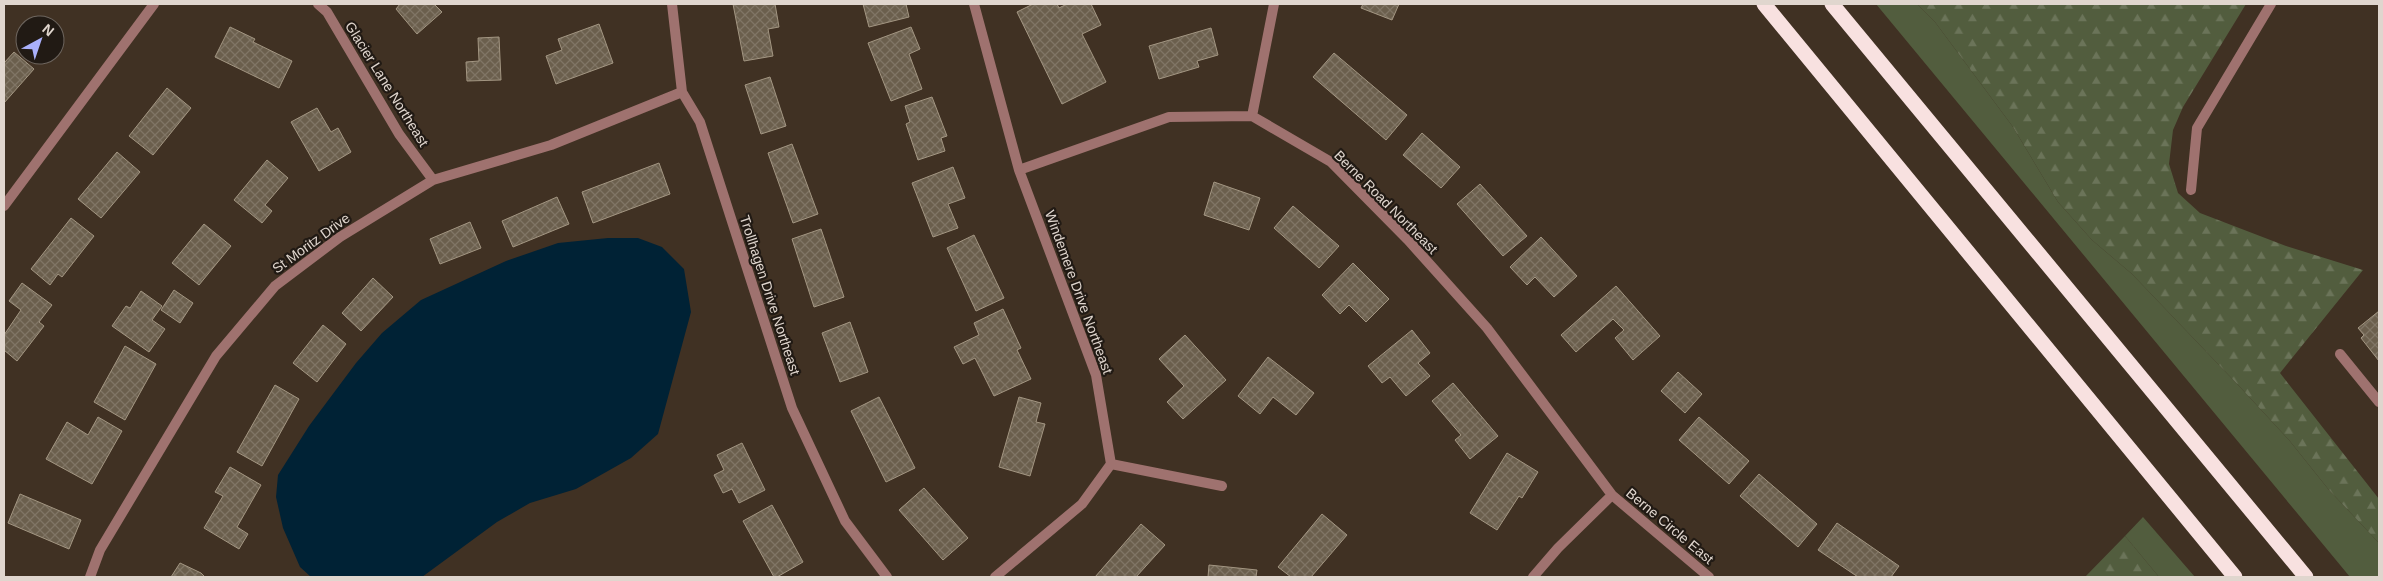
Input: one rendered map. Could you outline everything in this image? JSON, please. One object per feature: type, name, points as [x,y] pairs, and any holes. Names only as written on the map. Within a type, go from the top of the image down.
[{"type":"highway","points":[[1764,4],[2235,577]]},
{"type":"highway","points":[[1832,4],[2306,577]]},
{"type":"street","points":[[4,206],[154,4]]},
{"type":"street","name":"Glacier Lane Northeast","points":[[318,4],[327,12],[399,134],[433,180]]},
{"type":"street","name":"Trollhagen Drive Northeast","points":[[672,4],[682,92],[700,122],[792,408],[846,521],[886,577]]},
{"type":"street","name":"Windemere Drive Northeast","points":[[974,4],[1019,170],[1096,375],[1111,464]]},
{"type":"street","points":[[1019,170],[1169,117],[1252,116],[1274,4]]},
{"type":"street","points":[[2191,190],[2197,128],[2271,4]]},
{"type":"street","name":"St Moritz Drive","points":[[90,577],[100,550],[216,356],[275,286],[340,237],[433,180],[551,145],[682,92]]},
{"type":"street","name":"Berne Road Northeast","points":[[1252,116],[1331,162],[1408,240],[1487,328],[1612,495]]},
{"type":"street","points":[[2340,354],[2379,402]]},
{"type":"street","points":[[995,577],[1082,504],[1111,464],[1222,486]]},
{"type":"street","points":[[1533,577],[1558,548],[1612,495]]},
{"type":"street","name":"Berne Circle East","points":[[1612,495],[1709,577]]},
{"type":"green space","points":[[1876,4],[1917,4],[1935,22],[2013,127],[2058,202],[2092,240],[2132,274],[2240,387],[2289,440],[2329,490],[2379,543],[2379,577],[2350,577]]},
{"type":"green space","points":[[1917,4],[2246,4],[2183,107],[2173,130],[2169,164],[2178,193],[2200,213],[2286,246],[2363,270],[2280,373],[2379,499],[2379,543],[2329,490],[2289,440],[2240,387],[2132,274],[2092,240],[2058,202],[2013,127],[1935,22]]},
{"type":"green space","points":[[2143,517],[2195,577],[2159,577],[2125,536]]},
{"type":"green space","points":[[2125,536],[2159,577],[2085,577]]},
{"type":"water","points":[[608,238],[638,238],[662,247],[684,269],[691,312],[658,434],[631,458],[576,489],[530,503],[497,522],[422,577],[311,577],[300,567],[283,528],[276,497],[278,475],[309,426],[356,363],[382,333],[421,300],[506,261],[558,243]]},
{"type":"building","points":[[400,4],[434,4],[442,12],[417,34],[396,9]]},
{"type":"building","points":[[733,4],[775,4],[779,27],[768,29],[773,56],[744,61]]},
{"type":"building","points":[[863,4],[906,4],[909,17],[869,27]]},
{"type":"building","points":[[1033,4],[1057,4],[1059,8],[1067,4],[1091,4],[1101,25],[1082,34],[1106,82],[1062,104],[1017,12]]},
{"type":"building","points":[[1363,4],[1399,4],[1392,20],[1361,8]]},
{"type":"building","points":[[599,24],[613,63],[556,84],[546,56],[562,50],[558,39]]},
{"type":"building","points":[[230,27],[255,39],[253,42],[292,61],[279,88],[215,57]]},
{"type":"building","points":[[911,27],[920,49],[909,54],[922,89],[891,101],[868,43]]},
{"type":"building","points":[[1211,28],[1218,55],[1197,61],[1199,67],[1159,79],[1149,46]]},
{"type":"building","points":[[499,37],[501,80],[467,81],[466,62],[479,61],[478,38]]},
{"type":"building","points":[[14,52],[15,65],[29,65],[34,69],[4,103],[4,63]]},
{"type":"building","points":[[1334,53],[1407,115],[1386,140],[1313,77]]},
{"type":"building","points":[[770,77],[786,126],[761,134],[745,85]]},
{"type":"building","points":[[167,88],[191,108],[153,155],[129,136]]},
{"type":"building","points":[[932,97],[947,136],[941,138],[945,151],[918,160],[906,124],[910,122],[905,106]]},
{"type":"building","points":[[317,108],[331,132],[338,128],[351,152],[319,171],[291,122]]},
{"type":"building","points":[[1422,133],[1460,167],[1441,188],[1403,155]]},
{"type":"building","points":[[792,144],[818,214],[793,223],[768,153]]},
{"type":"building","points":[[117,152],[140,172],[101,218],[78,199]]},
{"type":"building","points":[[267,160],[288,178],[265,205],[272,211],[262,223],[234,200]]},
{"type":"building","points":[[659,163],[670,194],[593,223],[582,192]]},
{"type":"building","points":[[953,167],[965,198],[948,204],[958,228],[933,237],[912,183]]},
{"type":"building","points":[[1214,182],[1260,198],[1249,230],[1204,215]]},
{"type":"building","points":[[1480,184],[1527,236],[1503,256],[1457,204]]},
{"type":"building","points":[[557,197],[569,224],[513,247],[502,221]]},
{"type":"building","points":[[1293,206],[1339,246],[1319,268],[1274,228]]},
{"type":"building","points":[[71,218],[94,236],[62,277],[58,274],[50,285],[31,269]]},
{"type":"building","points":[[470,222],[481,248],[440,264],[430,239]]},
{"type":"building","points":[[204,224],[231,246],[199,285],[172,263]]},
{"type":"building","points":[[821,229],[844,297],[814,307],[792,239]]},
{"type":"building","points":[[974,235],[1004,298],[976,311],[947,248]]},
{"type":"building","points":[[1541,237],[1577,276],[1554,297],[1535,277],[1527,285],[1510,267]]},
{"type":"building","points":[[1353,263],[1389,299],[1366,322],[1349,305],[1340,314],[1322,295]]},
{"type":"building","points":[[373,278],[393,297],[361,331],[342,313]]},
{"type":"building","points":[[22,283],[52,305],[39,322],[44,326],[17,361],[4,350],[4,335],[21,310],[9,301]]},
{"type":"building","points":[[1616,286],[1660,336],[1633,360],[1615,338],[1624,330],[1613,319],[1576,352],[1561,335]]},
{"type":"building","points":[[174,290],[193,303],[180,323],[161,310]]},
{"type":"building","points":[[141,291],[162,306],[152,320],[165,329],[149,352],[112,326],[126,306],[130,308]]},
{"type":"building","points":[[1003,309],[1021,348],[1017,350],[1031,379],[994,396],[975,358],[963,364],[954,347],[979,335],[974,323]]},
{"type":"building","points":[[2379,311],[2379,361],[2361,338],[2364,335],[2358,328]]},
{"type":"building","points":[[850,322],[868,372],[840,382],[822,333]]},
{"type":"building","points":[[323,325],[346,344],[317,382],[293,363]]},
{"type":"building","points":[[1412,330],[1430,353],[1418,363],[1430,376],[1406,396],[1390,377],[1382,383],[1368,366]]},
{"type":"building","points":[[1185,335],[1226,380],[1183,419],[1167,402],[1184,386],[1159,359]]},
{"type":"building","points":[[125,346],[156,364],[125,420],[94,402]]},
{"type":"building","points":[[1268,357],[1314,393],[1296,415],[1273,397],[1260,414],[1238,396]]},
{"type":"building","points":[[1678,372],[1702,394],[1685,413],[1661,391]]},
{"type":"building","points":[[1453,383],[1498,436],[1470,459],[1455,440],[1461,435],[1432,401]]},
{"type":"building","points":[[275,385],[299,399],[262,466],[237,452]]},
{"type":"building","points":[[879,397],[915,468],[886,482],[851,411]]},
{"type":"building","points":[[1019,397],[1041,403],[1036,422],[1045,424],[1030,476],[999,467]]},
{"type":"building","points":[[98,417],[122,431],[92,484],[46,459],[67,422],[88,435]]},
{"type":"building","points":[[1699,417],[1749,461],[1729,484],[1679,440]]},
{"type":"building","points":[[742,443],[765,490],[739,503],[732,489],[723,493],[714,475],[724,470],[717,455]]},
{"type":"building","points":[[1507,453],[1538,472],[1522,498],[1519,496],[1497,530],[1470,513]]},
{"type":"building","points":[[230,467],[261,485],[237,527],[248,534],[239,549],[204,528],[223,496],[215,492]]},
{"type":"building","points":[[1759,474],[1817,524],[1798,547],[1740,496]]},
{"type":"building","points":[[924,488],[968,538],[943,560],[899,510]]},
{"type":"building","points":[[20,494],[81,520],[69,549],[8,523]]},
{"type":"building","points":[[772,505],[803,562],[777,577],[774,577],[743,521]]},
{"type":"building","points":[[1322,514],[1347,535],[1311,577],[1291,577],[1278,567]]},
{"type":"building","points":[[1837,523],[1899,566],[1891,577],[1858,577],[1818,550]]},
{"type":"building","points":[[1141,524],[1165,545],[1136,577],[1095,577]]},
{"type":"building","points":[[180,563],[201,573],[205,577],[171,577]]},
{"type":"building","points":[[1209,565],[1257,570],[1256,577],[1208,577]]}]
